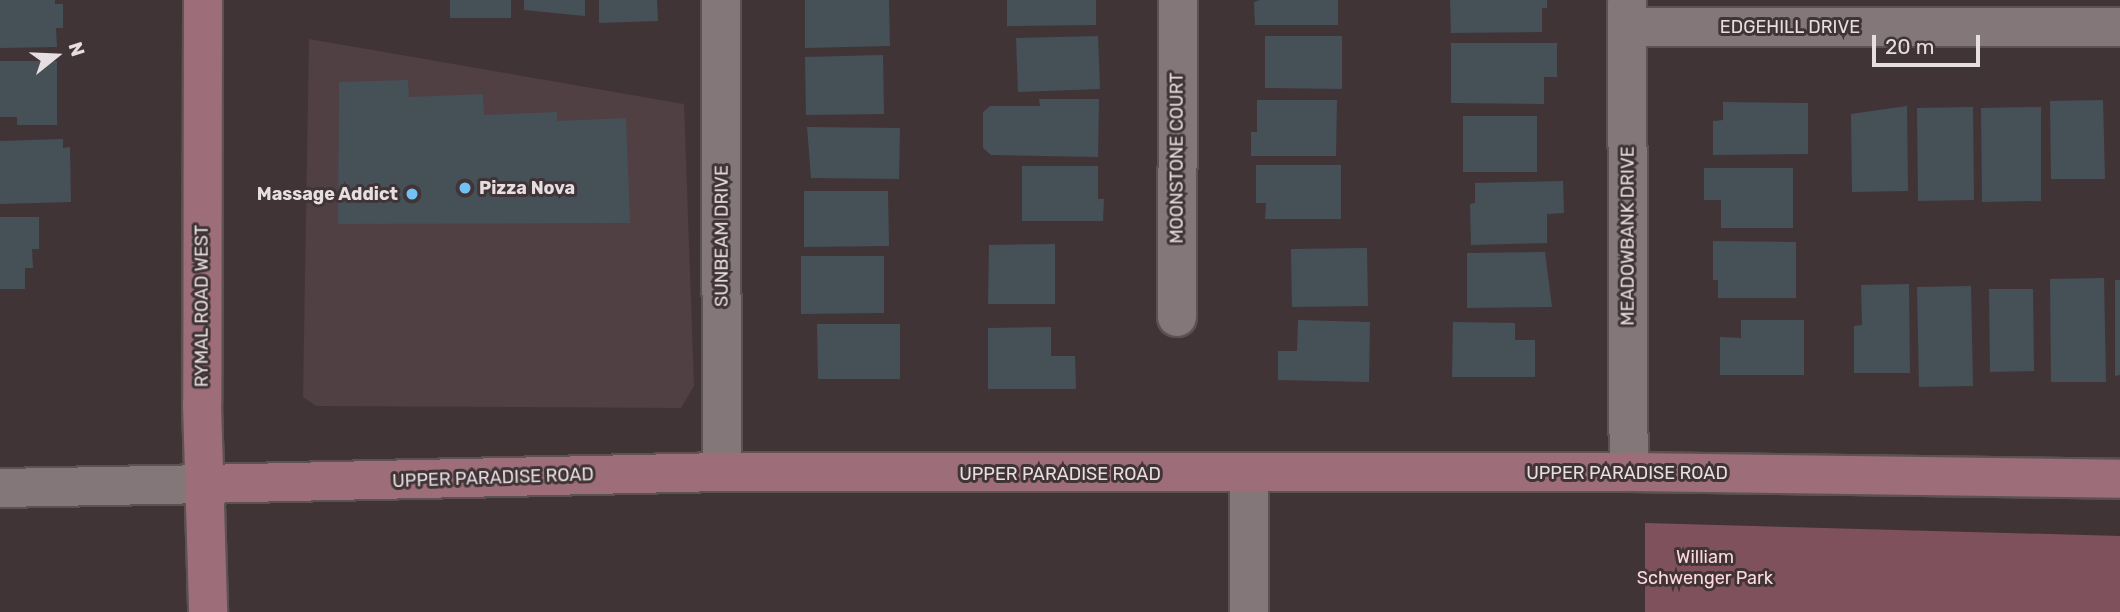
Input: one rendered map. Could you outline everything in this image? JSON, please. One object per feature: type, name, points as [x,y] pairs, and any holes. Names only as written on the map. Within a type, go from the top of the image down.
[{"type":"main road","name":"RYMAL ROAD WEST","points":[[203,0],[204,484],[208,612]]},
{"type":"main road","name":"UPPER PARADISE ROAD","points":[[204,484],[722,472],[1249,475],[1629,472],[2120,479]]},
{"type":"street","name":"SUNBEAM DRIVE","points":[[721,0],[722,472]]},
{"type":"street","name":"MOONSTONE COURT","points":[[1177,317],[1178,0]]},
{"type":"street","name":"EDGEHILL DRIVE","points":[[1627,13],[2120,27]]},
{"type":"street","name":"MEADOWBANK DRIVE","points":[[1627,13],[1629,472]]},
{"type":"street","points":[[1249,475],[1249,612]]},
{"type":"street","name":"UPPER PARADISE ROAD","points":[[0,488],[204,484]]},
{"type":"shaded area","points":[[309,39],[684,104],[694,386],[681,408],[316,406],[303,397]]},
{"type":"green space","name":"William Schwenger Park","points":[[1645,523],[2120,536],[2120,612],[1645,612]]},
{"type":"building","points":[[0,0],[55,0],[55,4],[63,4],[63,28],[56,28],[57,47],[0,48]]},
{"type":"building","points":[[450,0],[511,0],[511,18],[450,18]]},
{"type":"building","points":[[524,0],[585,0],[585,16],[524,10]]},
{"type":"building","points":[[599,0],[657,0],[658,21],[599,23]]},
{"type":"building","points":[[805,0],[889,0],[890,46],[805,48]]},
{"type":"building","points":[[1007,0],[1096,0],[1096,25],[1007,26]]},
{"type":"building","points":[[1338,0],[1338,25],[1255,25],[1254,2]]},
{"type":"building","points":[[1450,0],[1547,0],[1547,8],[1542,8],[1542,32],[1451,33]]},
{"type":"building","points":[[1098,36],[1100,89],[1018,92],[1016,38]]},
{"type":"building","points":[[1265,36],[1342,36],[1342,89],[1265,88]]},
{"type":"building","points":[[1451,43],[1557,43],[1557,77],[1544,77],[1544,104],[1451,103]]},
{"type":"building","points":[[883,55],[884,114],[806,115],[805,57]]},
{"type":"building","points":[[0,61],[57,61],[57,125],[17,125],[17,117],[0,117]]},
{"type":"building","points":[[408,80],[409,97],[483,94],[484,115],[557,112],[557,121],[626,118],[630,223],[338,224],[339,82]]},
{"type":"building","points":[[1039,99],[1099,99],[1098,157],[991,155],[983,148],[983,112],[990,106],[1040,106]]},
{"type":"building","points":[[1257,100],[1337,100],[1336,156],[1251,156],[1251,132],[1257,132]]},
{"type":"building","points":[[2103,100],[2105,179],[2051,179],[2050,101]]},
{"type":"building","points":[[1723,102],[1808,103],[1808,154],[1713,155],[1713,121],[1723,120]]},
{"type":"building","points":[[1907,106],[1908,191],[1852,192],[1851,114]]},
{"type":"building","points":[[1973,107],[1974,200],[1918,201],[1917,108]]},
{"type":"building","points":[[2041,107],[2041,201],[1982,202],[1981,108]]},
{"type":"building","points":[[1463,116],[1537,116],[1537,172],[1463,172]]},
{"type":"building","points":[[807,127],[900,128],[899,179],[811,178]]},
{"type":"building","points":[[63,139],[63,148],[70,147],[71,202],[0,204],[0,141]]},
{"type":"building","points":[[1256,165],[1341,165],[1341,219],[1265,219],[1266,203],[1256,203]]},
{"type":"building","points":[[1022,166],[1098,166],[1098,199],[1104,199],[1103,221],[1022,221]]},
{"type":"building","points":[[1704,168],[1793,168],[1793,228],[1721,228],[1721,200],[1704,200]]},
{"type":"building","points":[[1563,181],[1564,213],[1547,214],[1547,243],[1471,245],[1470,204],[1475,203],[1475,183]]},
{"type":"building","points":[[804,191],[888,191],[889,246],[804,247]]},
{"type":"building","points":[[0,217],[39,217],[39,249],[32,249],[33,268],[25,268],[25,289],[0,289]]},
{"type":"building","points":[[1713,241],[1796,242],[1796,298],[1718,298],[1718,280],[1713,280]]},
{"type":"building","points":[[1055,244],[1055,304],[988,304],[989,245]]},
{"type":"building","points":[[1367,248],[1368,306],[1292,307],[1291,249]]},
{"type":"building","points":[[1545,252],[1552,307],[1467,308],[1467,253]]},
{"type":"building","points":[[801,256],[884,256],[884,313],[801,314]]},
{"type":"building","points":[[2104,278],[2106,382],[2051,382],[2050,279]]},
{"type":"building","points":[[2115,280],[2120,280],[2120,375],[2115,376]]},
{"type":"building","points":[[1909,284],[1910,373],[1854,373],[1854,326],[1862,325],[1861,285]]},
{"type":"building","points":[[1971,286],[1973,386],[1919,387],[1917,287]]},
{"type":"building","points":[[1989,289],[2033,289],[2034,371],[1990,372]]},
{"type":"building","points":[[1298,320],[1370,322],[1369,382],[1278,380],[1278,351],[1297,351]]},
{"type":"building","points":[[1741,320],[1804,320],[1804,375],[1720,375],[1720,337],[1741,338]]},
{"type":"building","points":[[1453,322],[1515,323],[1515,340],[1535,340],[1535,377],[1452,377]]},
{"type":"building","points":[[817,324],[900,324],[900,379],[818,379]]},
{"type":"building","points":[[1051,327],[1051,356],[1075,356],[1076,389],[988,389],[988,328]]},
{"type":"place","name":"Pizza Nova","points":[[465,188]]},
{"type":"place","name":"Massage Addict","points":[[412,194]]}]
